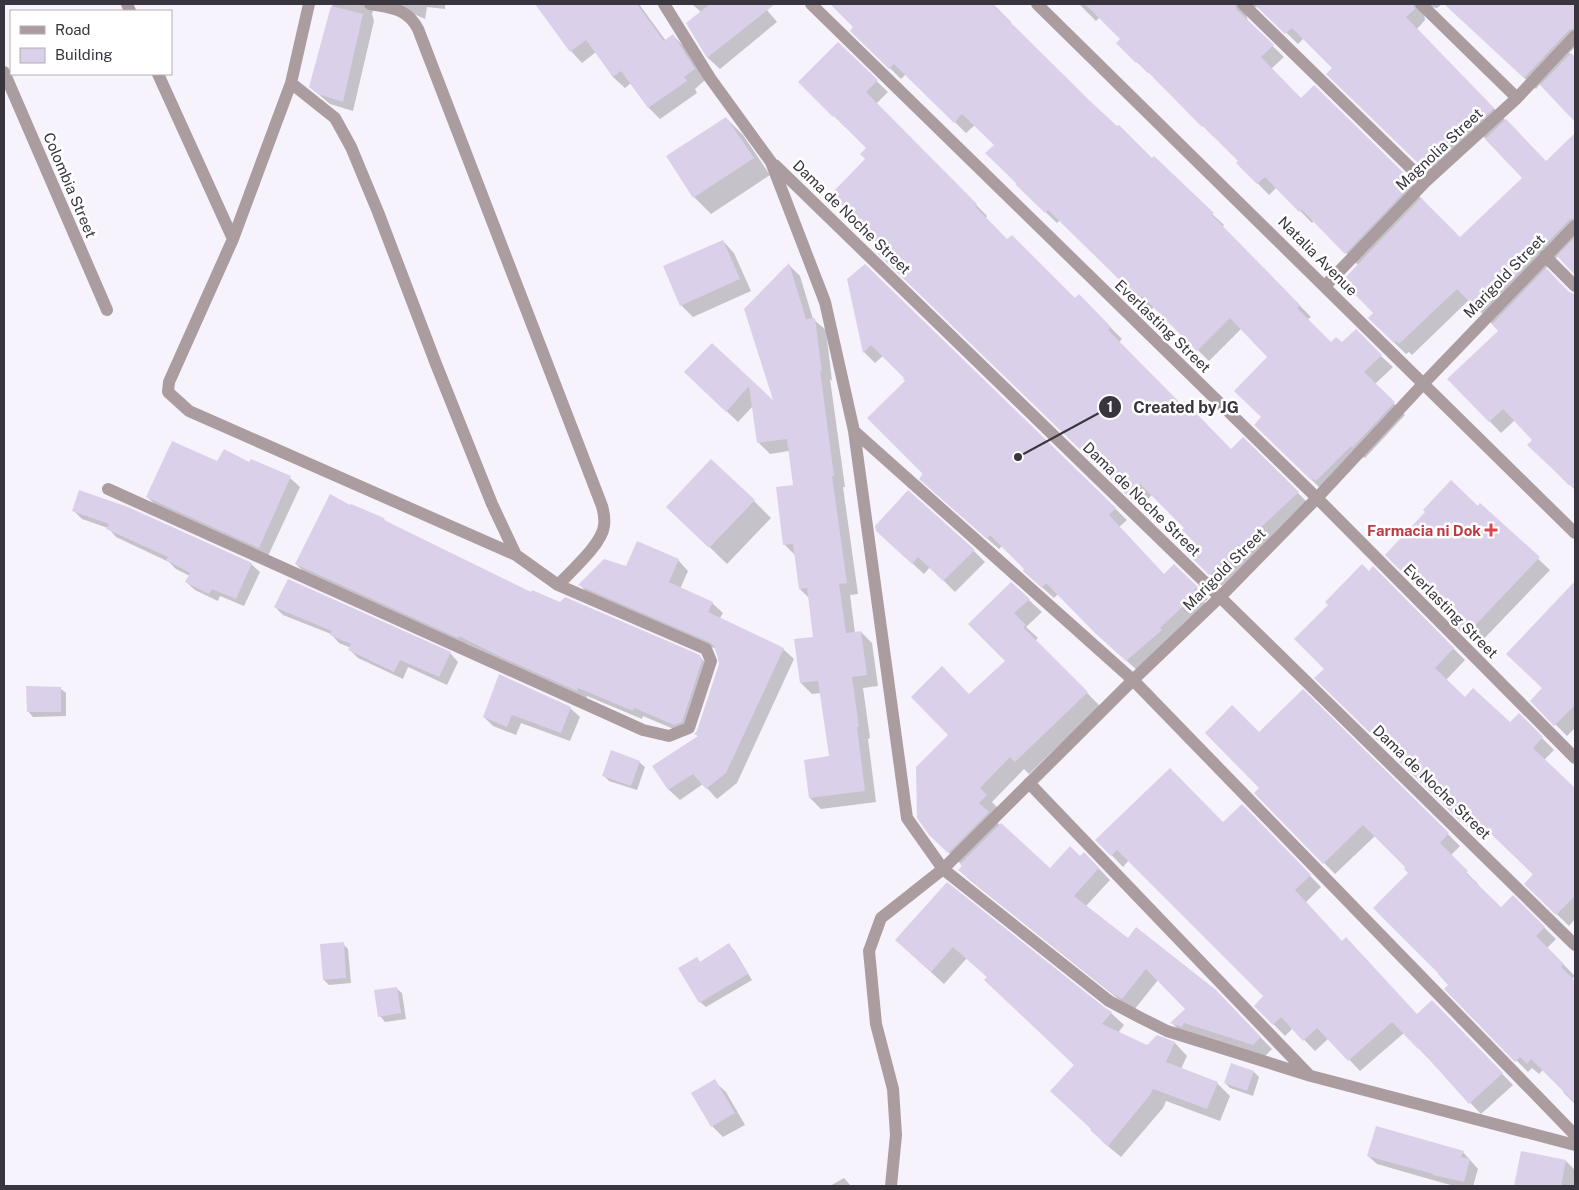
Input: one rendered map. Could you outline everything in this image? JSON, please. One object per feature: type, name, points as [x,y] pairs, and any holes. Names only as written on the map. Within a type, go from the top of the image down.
[{"type":"street","points":[[108,489],[643,730],[669,736],[689,728],[711,661],[706,649],[558,584],[516,555],[189,411],[168,392],[169,382],[232,239],[291,83],[309,4]]},
{"type":"street","points":[[370,4],[401,11],[408,16],[418,29],[602,506],[605,516],[601,536],[595,545],[558,584]]},
{"type":"street","points":[[664,4],[710,78],[771,162],[826,302],[854,431],[907,818],[943,869],[1109,1001],[1167,1030],[1311,1076],[1575,1145]]},
{"type":"street","name":"Everlasting Street","points":[[811,4],[1317,498],[1575,758]]},
{"type":"street","name":"Natalia Avenue","points":[[1037,4],[1326,286],[1575,533]]},
{"type":"street","points":[[1243,4],[1425,182]]},
{"type":"street","points":[[1421,4],[1517,98]]},
{"type":"street","name":"Magnolia Street","points":[[1326,286],[1425,182],[1517,98],[1575,36]]},
{"type":"street","name":"Colombia Street","points":[[4,72],[106,310]]},
{"type":"street","points":[[158,75],[232,239]]},
{"type":"street","points":[[291,83],[335,118],[352,148],[492,504],[516,555]]},
{"type":"street","name":"Dama de Noche Street","points":[[771,162],[1220,597],[1575,945]]},
{"type":"street","name":"Marigold Street","points":[[891,1186],[896,1135],[893,1088],[876,1024],[869,951],[881,918],[943,869],[1133,680],[1220,597],[1317,498],[1423,384],[1575,226]]},
{"type":"street","points":[[1546,256],[1575,286]]},
{"type":"street","points":[[854,431],[1133,680],[1575,1135]]},
{"type":"street","points":[[1029,783],[1311,1076]]},
{"type":"building","points":[[535,4],[637,4],[664,41],[673,34],[695,69],[684,77],[687,81],[648,108],[621,71],[613,77],[586,40],[570,52]]},
{"type":"building","points":[[710,4],[775,4],[707,58],[686,23]]},
{"type":"building","points":[[830,4],[992,4],[1089,100],[1117,126],[1119,125],[1152,158],[1154,156],[1214,213],[1212,215],[1300,305],[1297,308],[1331,342],[1336,337],[1342,342],[1356,329],[1382,355],[1364,372],[1395,402],[1352,448],[1351,446],[1316,481],[1311,480],[1254,425],[1261,417],[1234,391],[1267,357],[1230,318],[1197,351],[1142,296],[1139,299],[1048,210],[1045,213],[1016,185],[985,153],[994,145],[962,114],[954,123],[894,64],[889,69],[850,31],[853,27]]},
{"type":"building","points":[[1085,4],[1235,4],[1237,10],[1274,45],[1261,57],[1301,98],[1314,85],[1410,179],[1406,182],[1410,186],[1345,254],[1302,210],[1299,212],[1265,177],[1257,184],[1236,163],[1238,161],[1203,126],[1116,43],[1120,39]]},
{"type":"building","points":[[1254,4],[1413,4],[1415,9],[1406,17],[1494,108],[1473,127],[1468,123],[1422,167],[1326,74],[1332,68],[1292,28],[1285,34]]},
{"type":"building","points":[[1444,4],[1575,4],[1575,28],[1569,30],[1524,78]]},
{"type":"building","points":[[331,6],[363,14],[343,102],[318,94],[309,87]]},
{"type":"building","points":[[838,42],[878,80],[866,92],[977,204],[975,206],[1007,239],[1012,235],[1075,298],[1079,294],[1111,327],[1108,330],[1193,416],[1196,413],[1231,449],[1243,437],[1299,492],[1209,575],[1186,552],[1195,543],[1182,530],[1184,528],[1140,484],[1128,496],[878,254],[882,250],[854,222],[856,220],[831,194],[865,159],[860,154],[866,148],[798,82]]},
{"type":"building","points":[[1571,53],[1575,57],[1575,122],[1540,85]]},
{"type":"building","points":[[726,117],[754,158],[693,198],[666,156]]},
{"type":"building","points":[[1506,119],[1546,161],[1575,133],[1575,218],[1569,220],[1480,313],[1457,289],[1399,344],[1396,341],[1394,343],[1368,318],[1373,313],[1342,281],[1421,198],[1460,237],[1522,178],[1485,139]]},
{"type":"building","points":[[1575,237],[1575,275],[1557,256]]},
{"type":"building","points":[[723,240],[740,279],[680,306],[663,266]]},
{"type":"building","points":[[789,263],[806,319],[815,318],[834,476],[832,476],[847,583],[839,584],[846,633],[861,631],[867,675],[852,677],[865,791],[809,798],[804,760],[829,756],[818,681],[800,683],[794,639],[813,637],[807,588],[799,589],[793,544],[783,545],[776,487],[793,485],[787,439],[757,443],[749,386],[726,412],[684,372],[712,343],[773,400],[744,309]]},
{"type":"building","points":[[865,264],[1116,508],[1109,515],[1164,574],[1174,564],[1198,587],[1194,590],[1197,593],[1160,628],[1162,630],[1126,661],[1096,634],[1046,583],[1042,588],[1023,571],[1024,569],[990,535],[987,539],[919,479],[922,473],[867,418],[905,381],[871,345],[863,353],[847,279]]},
{"type":"building","points":[[1546,268],[1569,292],[1575,294],[1575,490],[1527,445],[1532,440],[1503,409],[1489,422],[1447,379],[1498,331],[1492,324]]},
{"type":"building","points":[[172,441],[217,461],[224,449],[249,462],[251,459],[291,476],[259,548],[146,497]]},
{"type":"building","points":[[711,459],[755,500],[709,548],[666,507]]},
{"type":"building","points":[[1451,480],[1478,506],[1480,503],[1540,557],[1465,636],[1385,555],[1425,512],[1423,510]]},
{"type":"building","points":[[79,490],[128,507],[252,563],[236,599],[212,589],[209,594],[185,582],[190,573],[166,560],[168,557],[106,529],[109,524],[72,511]]},
{"type":"building","points":[[908,490],[975,550],[943,581],[918,557],[912,564],[876,531],[875,526]]},
{"type":"building","points":[[330,494],[350,505],[384,518],[384,520],[531,592],[532,590],[560,602],[565,597],[700,655],[702,661],[682,722],[674,725],[634,708],[633,711],[578,688],[577,691],[459,636],[458,638],[295,564]]},
{"type":"building","points":[[637,541],[679,559],[669,582],[713,602],[708,612],[784,648],[726,773],[706,789],[693,774],[668,790],[652,766],[698,736],[694,734],[697,731],[719,664],[714,646],[709,642],[578,585],[604,559],[626,566]]},
{"type":"building","points":[[1362,564],[1369,571],[1373,566],[1454,648],[1435,668],[1465,697],[1473,688],[1510,722],[1519,713],[1543,737],[1533,748],[1575,788],[1575,896],[1556,915],[1524,884],[1533,874],[1469,813],[1461,822],[1314,678],[1324,669],[1294,639],[1328,605],[1325,602]]},
{"type":"building","points":[[288,579],[451,652],[439,677],[400,660],[394,672],[348,650],[351,644],[330,635],[332,631],[274,607]]},
{"type":"building","points":[[1575,581],[1575,705],[1554,726],[1530,701],[1542,688],[1506,654]]},
{"type":"building","points":[[1011,582],[1030,599],[1014,613],[1026,625],[1023,627],[1088,692],[1015,762],[1010,757],[980,788],[987,795],[979,803],[989,812],[948,853],[929,835],[917,818],[916,767],[948,735],[911,697],[942,666],[969,694],[1005,661],[968,624]]},
{"type":"building","points":[[499,674],[571,707],[561,733],[512,715],[507,727],[483,717]]},
{"type":"building","points":[[26,686],[61,687],[61,712],[27,712]]},
{"type":"building","points":[[1303,689],[1449,833],[1440,843],[1468,871],[1466,873],[1501,907],[1513,895],[1545,927],[1536,936],[1564,964],[1561,967],[1575,981],[1575,1103],[1531,1059],[1527,1064],[1520,1057],[1515,1062],[1444,989],[1448,985],[1438,973],[1373,908],[1408,873],[1404,869],[1405,867],[1363,825],[1323,864],[1254,793],[1259,788],[1205,733],[1232,705],[1259,732]]},
{"type":"building","points":[[611,750],[640,761],[631,786],[602,776]]},
{"type":"building","points":[[1170,768],[1223,822],[1242,804],[1311,875],[1295,890],[1342,941],[1346,937],[1417,1014],[1432,1000],[1503,1073],[1469,1104],[1419,1048],[1392,1022],[1348,1061],[1317,1028],[1303,1041],[1281,1017],[1273,1025],[1254,1006],[1263,996],[1117,850],[1111,856],[1095,840]]},
{"type":"building","points":[[1001,823],[1050,868],[1070,846],[1080,856],[1084,852],[1099,868],[1074,896],[1128,938],[1136,927],[1216,990],[1261,1037],[1253,1045],[1184,1023],[1182,1027],[1170,1023],[1185,1009],[1146,969],[1122,999],[1113,994],[958,870],[962,866],[960,864]]},
{"type":"building","points":[[947,882],[1112,1012],[1102,1024],[1147,1045],[1157,1035],[1175,1042],[1166,1062],[1218,1082],[1207,1109],[1153,1089],[1108,1146],[1050,1091],[1074,1065],[984,980],[987,977],[953,947],[931,972],[895,940]]},
{"type":"building","points":[[344,942],[346,978],[323,980],[320,944]]},
{"type":"building","points":[[729,943],[748,974],[699,1003],[678,968],[697,957],[700,962]]},
{"type":"building","points":[[397,987],[401,1013],[378,1017],[374,990]]},
{"type":"building","points":[[1231,1063],[1254,1071],[1247,1091],[1224,1083]]},
{"type":"building","points":[[715,1079],[735,1113],[711,1127],[691,1093]]},
{"type":"building","points":[[1376,1126],[1464,1151],[1461,1157],[1470,1159],[1464,1182],[1367,1156]]},
{"type":"building","points":[[1521,1151],[1566,1160],[1561,1186],[1514,1186]]},
{"type":"place","name":"Created by JG","points":[[1018,457]]},
{"type":"place","name":"Farmacia ni Dok","points":[[1491,530]]}]
